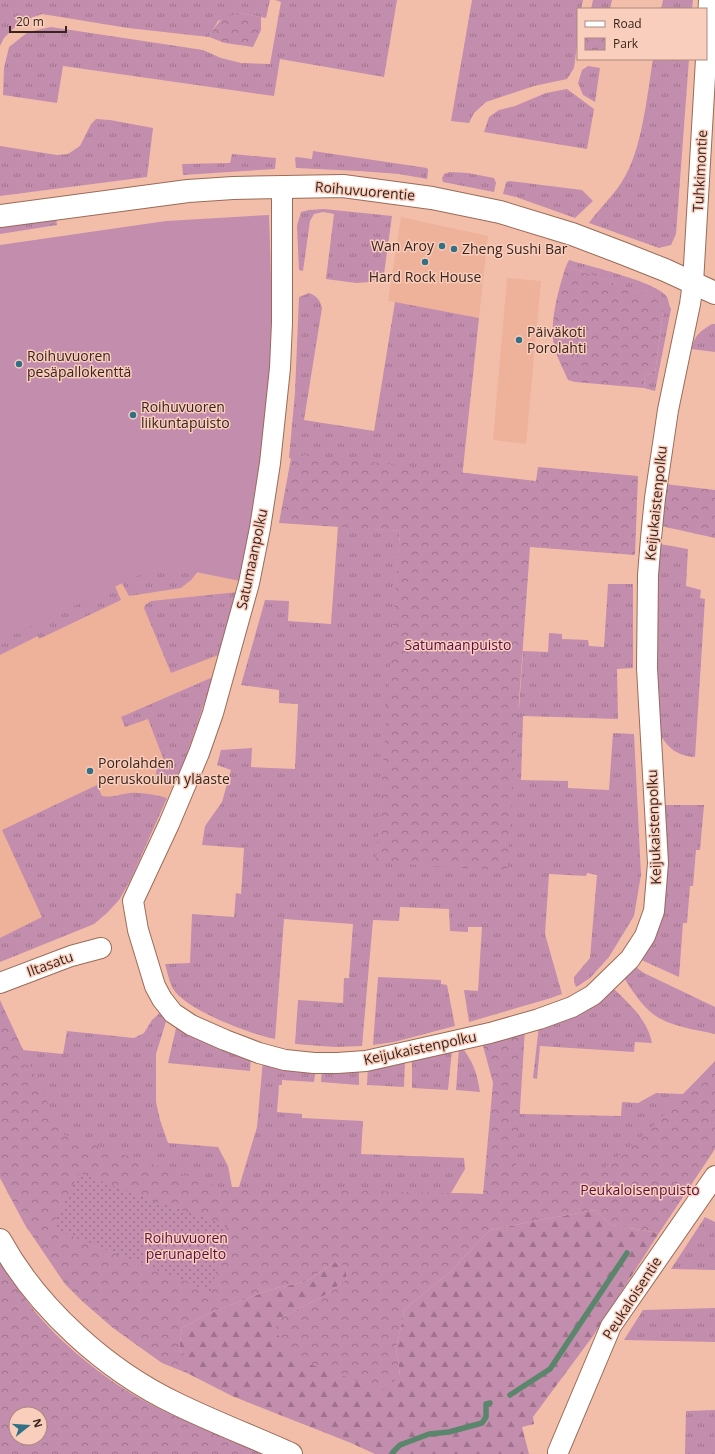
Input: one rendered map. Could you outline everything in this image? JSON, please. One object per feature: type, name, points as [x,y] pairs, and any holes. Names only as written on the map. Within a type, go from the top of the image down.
[{"type":"main road","name":"Roihuvuorentie","points":[[0,216],[188,191],[233,188],[343,186],[405,193],[500,212],[572,234],[651,264],[715,293]]},
{"type":"main road","points":[[0,1240],[29,1284],[49,1308],[105,1360],[176,1404],[291,1454]]},
{"type":"street","name":"Tuhkimontie","points":[[707,39],[709,0]]},
{"type":"street","name":"Tuhkimontie","points":[[693,283],[706,60]]},
{"type":"street","name":"Satumaanpolku","points":[[134,913],[134,896],[199,753],[213,713],[249,582],[260,528],[270,463],[280,368],[282,323],[282,187]]},
{"type":"street","name":"Keijukaistenpolku","points":[[134,913],[155,986],[162,999],[173,1013],[191,1025],[259,1053],[285,1060],[314,1063],[366,1061],[490,1033],[539,1019],[572,1007],[593,995],[630,959],[645,936],[654,911],[657,885],[657,843],[647,668],[648,575],[655,498],[668,410],[693,283]]},
{"type":"street","name":"Iltasatu","points":[[0,983],[71,956],[101,948]]},
{"type":"street","name":"Peukaloisentie","points":[[558,1452],[610,1326],[715,1176]]},
{"type":"shaded area","points":[[401,217],[488,236],[479,318],[388,301]]},
{"type":"shaded area","name":"Päiväkoti Porolahti","points":[[507,278],[541,281],[526,444],[493,440]]},
{"type":"shaded area","name":"Porolahden peruskoulun yläaste","points":[[161,565],[240,581],[228,634],[186,757],[130,881],[119,900],[94,924],[0,962],[0,641]]},
{"type":"green space","points":[[0,0],[270,0],[266,18],[240,13],[218,21],[209,37],[128,28],[42,14],[20,22],[4,38],[0,46]]},
{"type":"green space","points":[[275,0],[397,0],[384,77],[280,59],[274,96],[63,66],[57,103],[3,95],[4,68],[9,47],[28,32],[51,27],[203,50],[221,58],[241,63],[270,64],[281,2]]},
{"type":"green space","points":[[472,0],[583,0],[581,8],[577,8],[577,46],[574,68],[567,79],[534,86],[486,102],[474,113],[469,123],[451,121]]},
{"type":"green space","points":[[593,0],[612,0],[610,8],[591,8]]},
{"type":"green space","points":[[663,0],[693,0],[692,8],[661,8]]},
{"type":"green space","points":[[240,13],[261,17],[261,30],[253,47],[225,43],[209,37],[221,20]]},
{"type":"green space","points":[[653,60],[689,60],[676,234],[671,245],[659,248],[589,223],[614,193],[628,171],[639,140]]},
{"type":"green space","points":[[588,66],[600,68],[595,102],[583,95],[578,83],[582,70]]},
{"type":"green space","points":[[567,89],[594,109],[587,149],[484,132],[489,117],[499,110],[515,106],[546,93]]},
{"type":"green space","points":[[96,119],[153,128],[147,177],[0,196],[0,146],[57,155],[68,154],[80,146],[91,124]]},
{"type":"green space","points":[[313,151],[427,168],[427,179],[399,174],[296,168],[295,158],[312,159]]},
{"type":"green space","points":[[232,154],[276,158],[275,169],[183,175],[182,164],[230,163]]},
{"type":"green space","points":[[450,172],[468,173],[494,178],[496,183],[494,192],[443,182],[442,178],[444,174]]},
{"type":"green space","points":[[510,181],[582,190],[593,201],[575,218],[516,197],[503,194],[506,182]]},
{"type":"green space","points":[[324,209],[392,216],[384,274],[370,282],[356,283],[326,279],[334,214],[323,212],[314,214],[310,221],[303,271],[299,270],[297,226],[301,212]]},
{"type":"green space","name":"Roihuvuoren liikuntapuisto","points":[[269,215],[271,322],[267,410],[257,483],[240,581],[161,565],[0,641],[0,245],[166,221]]},
{"type":"green space","points":[[56,216],[57,225],[0,234],[0,225]]},
{"type":"green space","points":[[569,260],[637,280],[661,291],[667,297],[671,309],[655,391],[644,388],[645,373],[655,374],[663,312],[651,297],[566,266]]},
{"type":"green space","points":[[566,266],[652,297],[660,303],[663,312],[655,374],[645,373],[644,388],[575,382],[568,380],[560,363],[554,345],[553,336],[556,305],[560,284]]},
{"type":"green space","points":[[309,293],[318,299],[322,308],[304,420],[374,431],[395,302],[479,318],[462,478],[294,460],[289,458],[295,392],[299,297]]},
{"type":"green space","points":[[712,324],[715,324],[715,352],[691,349],[698,334]]},
{"type":"green space","name":"Satumaanpuisto","points":[[292,453],[536,481],[538,467],[638,476],[635,555],[530,547],[507,871],[376,862],[400,531],[279,523]]},
{"type":"green space","points":[[665,484],[715,490],[715,538],[661,526]]},
{"type":"green space","points":[[338,526],[400,531],[389,702],[519,708],[523,651],[548,652],[549,633],[562,634],[562,639],[588,640],[589,646],[604,647],[608,584],[633,584],[633,668],[617,669],[618,719],[523,716],[521,780],[568,781],[568,788],[609,790],[613,733],[634,734],[641,875],[634,916],[609,957],[590,978],[576,987],[574,977],[590,958],[597,875],[587,873],[586,876],[549,874],[545,934],[562,994],[469,1022],[464,990],[478,991],[482,927],[468,927],[468,932],[450,931],[449,909],[400,907],[399,921],[373,920],[362,1046],[335,1047],[295,1044],[298,1000],[343,1003],[344,978],[349,978],[353,924],[284,919],[275,1039],[238,1028],[210,1016],[186,1002],[173,989],[165,964],[190,963],[192,914],[234,917],[236,893],[241,894],[244,848],[202,845],[205,826],[222,802],[231,770],[217,765],[221,750],[252,748],[251,767],[295,769],[298,704],[279,703],[279,690],[241,685],[265,600],[289,601],[288,621],[331,624]]},
{"type":"green space","points":[[660,544],[688,549],[686,586],[701,590],[700,598],[705,599],[695,757],[677,753],[665,742],[658,731],[656,595]]},
{"type":"green space","points":[[169,545],[200,569],[191,580],[181,588],[129,596],[115,571]]},
{"type":"green space","points":[[109,579],[115,586],[121,600],[39,639],[38,636],[0,655],[0,620]]},
{"type":"green space","points":[[238,592],[221,654],[171,673],[144,608],[145,605],[151,601]]},
{"type":"green space","points":[[213,677],[186,757],[173,785],[156,775],[157,764],[163,758],[148,719],[125,727],[121,717]]},
{"type":"green space","points":[[97,785],[102,796],[111,797],[126,793],[139,793],[167,798],[130,881],[119,900],[94,924],[0,962],[0,938],[42,917],[2,830]]},
{"type":"green space","points":[[662,805],[704,805],[700,850],[696,850],[693,886],[690,886],[687,923],[683,923],[679,977],[637,958]]},
{"type":"green space","points":[[633,965],[644,973],[715,1007],[715,1034],[674,1025],[653,1014],[637,997],[624,978]]},
{"type":"green space","points":[[378,977],[441,980],[441,984],[447,985],[455,1026],[394,1042],[373,1045]]},
{"type":"green space","points":[[613,988],[631,1006],[642,1020],[650,1035],[652,1043],[635,1042],[634,1052],[540,1046],[537,1079],[533,1078],[539,1025]]},
{"type":"green space","name":"Peukaloisenpuisto","points":[[0,1000],[62,1134],[220,1187],[483,1194],[493,1083],[482,1042],[525,1029],[516,1172],[601,1171],[648,1131],[715,1061],[715,1149],[659,1233],[611,1225],[595,1210],[490,1230],[450,1272],[405,1309],[396,1348],[400,1376],[383,1390],[295,1359],[275,1331],[279,1319],[327,1294],[347,1279],[346,1268],[335,1262],[307,1281],[269,1290],[208,1314],[182,1328],[179,1350],[193,1360],[187,1373],[162,1363],[113,1328],[65,1284],[25,1225],[0,1178]]},
{"type":"green space","points":[[163,1010],[168,1015],[156,1054],[156,1102],[160,1120],[168,1143],[218,1147],[228,1166],[232,1187],[239,1187],[257,1127],[263,1060],[316,1068],[314,1082],[282,1080],[282,1085],[279,1085],[277,1112],[302,1114],[302,1118],[363,1121],[361,1154],[464,1158],[465,1169],[451,1193],[483,1194],[316,1225],[62,1151],[23,1050],[63,1054],[67,1031],[134,1038],[144,1033],[152,1020]]},
{"type":"green space","points":[[177,1024],[251,1056],[250,1071],[168,1063]]},
{"type":"green space","points":[[462,1047],[474,1068],[478,1079],[480,1092],[456,1090],[459,1048]]},
{"type":"green space","points":[[452,1050],[448,1090],[412,1088],[412,1060]]},
{"type":"green space","points":[[405,1061],[404,1087],[367,1085],[368,1065]]},
{"type":"green space","points":[[714,1063],[639,1181],[496,1177],[520,1105],[520,1114],[621,1116],[622,1102],[638,1103],[656,1093],[683,1094]]},
{"type":"green space","points":[[359,1066],[359,1085],[321,1082],[322,1069]]},
{"type":"green space","name":"Roihuvuoren perunapelto","points":[[79,1173],[157,1202],[227,1225],[211,1292],[52,1228]]},
{"type":"green space","points":[[595,1210],[611,1225],[659,1233],[593,1336],[533,1417],[534,1424],[522,1427],[529,1454],[375,1454],[232,1396],[187,1373],[192,1360],[179,1350],[182,1328],[208,1314],[269,1290],[307,1281],[335,1262],[346,1268],[347,1279],[327,1294],[279,1319],[400,1376],[396,1348],[405,1309],[450,1272],[490,1230]]},
{"type":"green space","points":[[705,1217],[715,1222],[715,1270],[671,1269]]},
{"type":"green space","points":[[0,1260],[16,1286],[37,1314],[76,1353],[105,1376],[134,1395],[166,1412],[268,1454],[0,1454]]},
{"type":"green space","points":[[715,1308],[715,1342],[624,1340],[643,1310]]},
{"type":"green space","points":[[715,1410],[715,1454],[685,1454],[686,1411]]},
{"type":"waterway","points":[[510,1395],[550,1369],[627,1253]]},
{"type":"waterway","points":[[393,1454],[393,1452],[400,1445],[429,1434],[449,1432],[482,1423],[486,1417],[486,1404],[490,1403]]},
{"type":"place","name":"Wan Aroy","points":[[442,246]]},
{"type":"place","name":"Zheng Sushi Bar","points":[[454,249]]},
{"type":"place","name":"Hard Rock House","points":[[425,262]]},
{"type":"place","name":"Päiväkoti Porolahti","points":[[519,340]]},
{"type":"place","name":"Roihuvuoren pesäpallokenttä","points":[[19,364]]},
{"type":"place","name":"Roihuvuoren liikuntapuisto","points":[[133,415]]},
{"type":"place","name":"Porolahden peruskoulun yläaste","points":[[90,771]]}]
